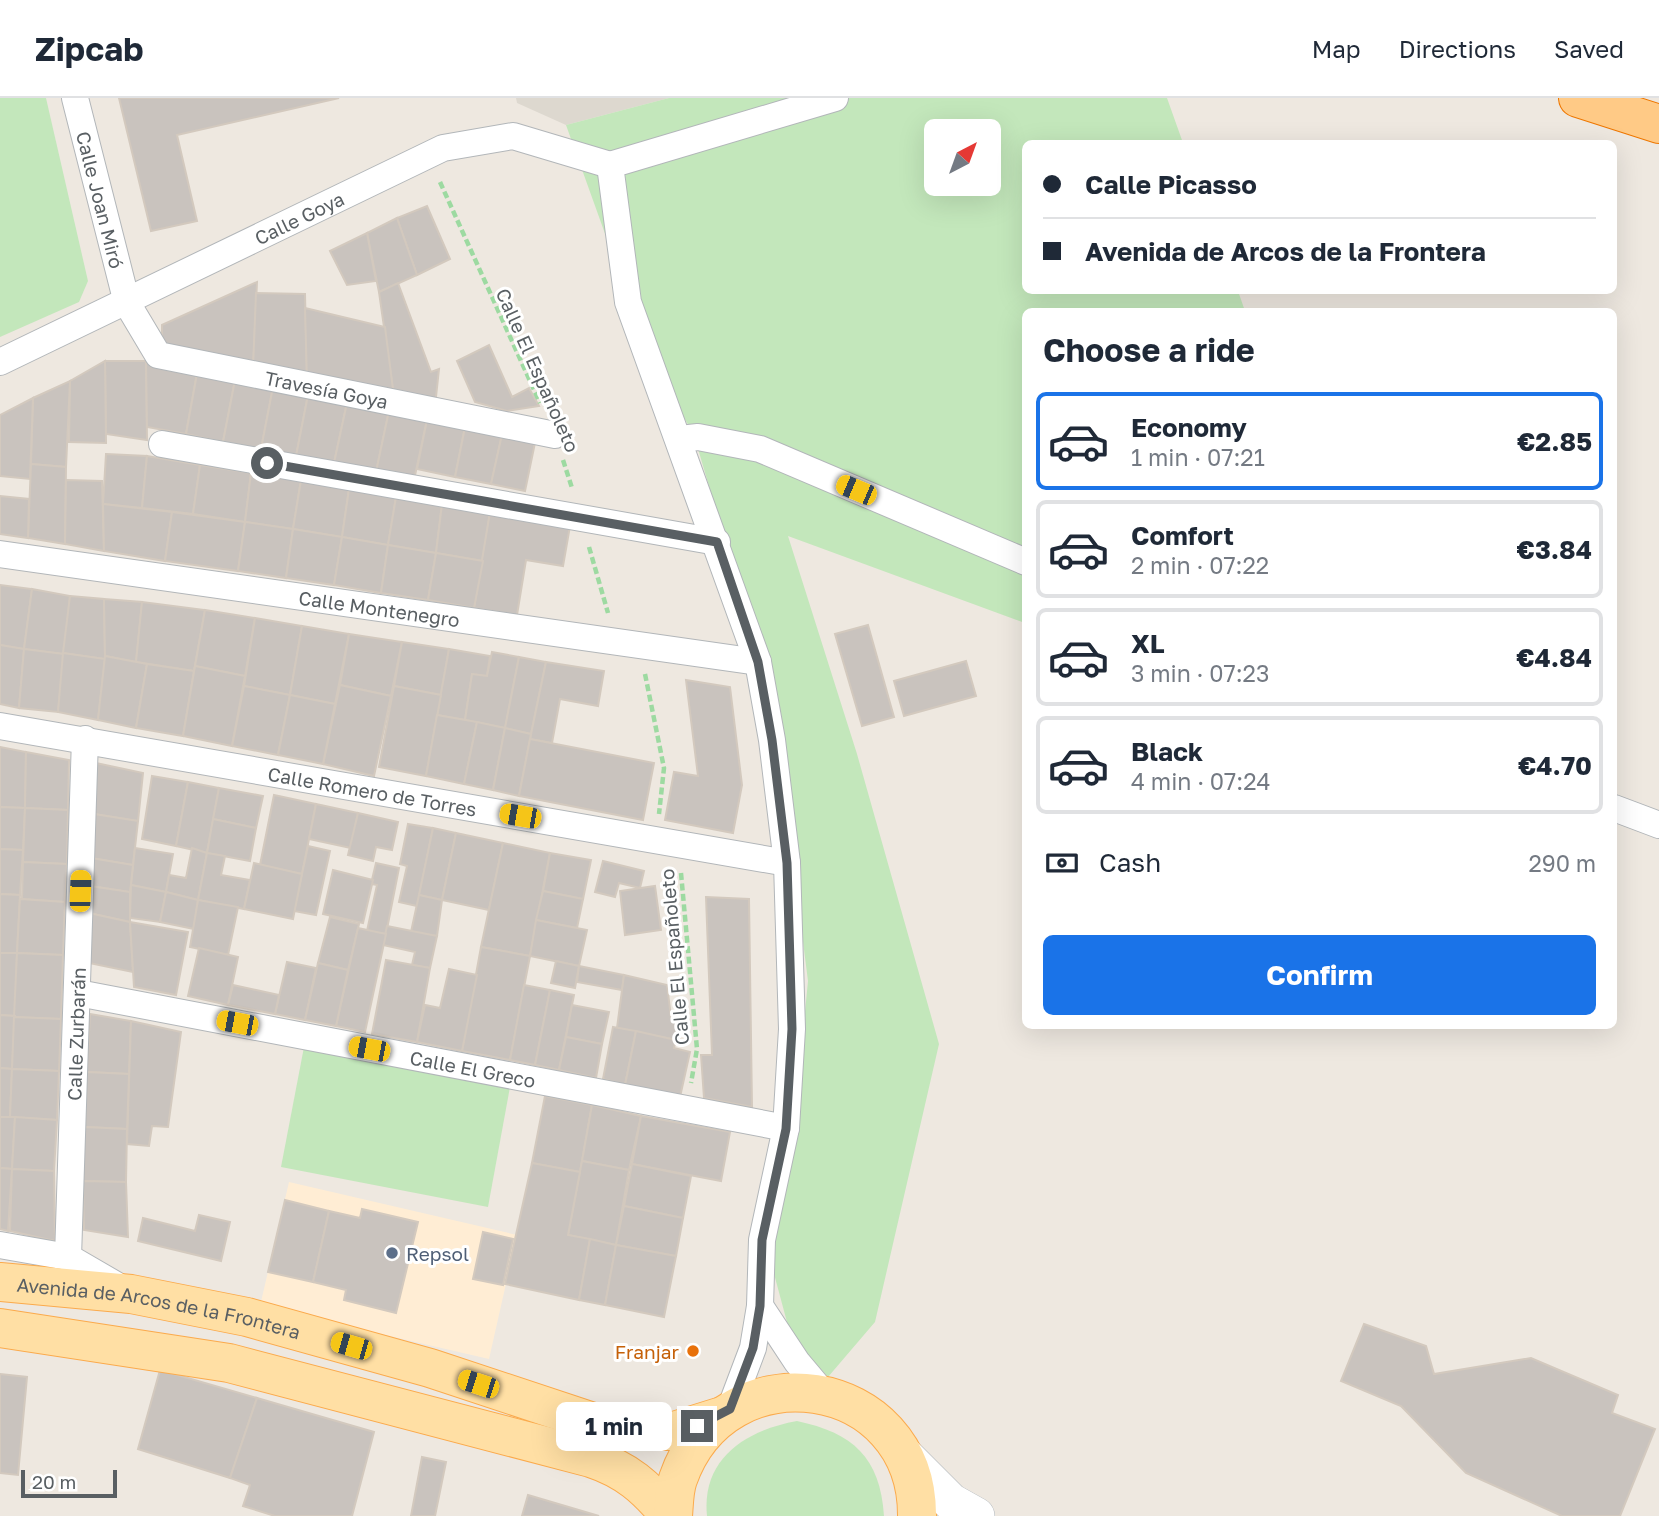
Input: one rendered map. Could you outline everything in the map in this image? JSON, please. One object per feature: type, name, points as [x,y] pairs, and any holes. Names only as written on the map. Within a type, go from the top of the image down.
[{"type":"highway","points":[[1578,98],[1659,124]]},
{"type":"main road","name":"Avenida de Arcos de la Frontera","points":[[0,1282],[131,1294],[286,1328],[429,1368],[599,1424],[643,1431],[674,1430],[725,1413],[760,1396],[792,1391],[824,1394],[855,1406],[883,1426],[903,1454],[917,1494],[917,1516]]},
{"type":"main road","points":[[0,1328],[229,1363],[591,1458],[620,1467],[646,1487],[671,1516]]},
{"type":"main road","points":[[671,1516],[677,1481],[693,1446],[725,1413]]},
{"type":"main road","points":[[903,1454],[951,1502],[976,1516]]},
{"type":"street","name":"Calle Joan Miró","points":[[75,98],[127,303]]},
{"type":"street","points":[[725,1413],[753,1348],[760,1306],[762,1240],[786,1129],[792,1029],[787,863],[772,740],[758,662],[680,439],[628,302],[610,165],[835,98]]},
{"type":"street","name":"Calle Goya","points":[[0,362],[127,303],[443,148],[513,136],[610,165]]},
{"type":"street","name":"Travesía Goya","points":[[127,303],[158,355],[555,435]]},
{"type":"street","points":[[680,439],[698,437],[760,449],[1022,560]]},
{"type":"street","points":[[162,444],[717,542]]},
{"type":"street","name":"Calle Montenegro","points":[[0,554],[758,662]]},
{"type":"street","name":"Calle Romero de Torres","points":[[0,726],[787,863]]},
{"type":"street","name":"Calle Zurbarán","points":[[68,1257],[85,739]]},
{"type":"street","points":[[1617,809],[1659,825]]},
{"type":"street","name":"Calle El Greco","points":[[78,993],[786,1129]]},
{"type":"street","points":[[0,1245],[68,1257],[131,1294]]},
{"type":"street","points":[[760,1306],[797,1362],[824,1394]]},
{"type":"path","name":"Calle El Españoleto","points":[[428,155],[555,435],[581,518],[628,644],[664,768],[667,842],[697,1049],[687,1110]]},
{"type":"shaded area","points":[[516,98],[669,98],[566,125],[517,103]]},
{"type":"shaded area","name":"Repsol","points":[[289,1182],[517,1235],[489,1359],[260,1306]]},
{"type":"green space","points":[[0,98],[46,98],[88,281],[79,302],[0,337]]},
{"type":"green space","points":[[669,98],[1167,98],[1182,140],[1022,140],[1022,294],[1239,294],[1244,308],[1022,308],[1022,622],[788,536],[857,754],[939,1044],[875,1322],[828,1377],[791,1337],[766,1244],[794,1124],[808,981],[773,705],[694,435],[650,359],[566,125]]},
{"type":"green space","points":[[304,1047],[510,1087],[488,1207],[281,1167]]},
{"type":"green space","points":[[797,1421],[834,1433],[860,1451],[877,1478],[884,1516],[707,1516],[707,1496],[712,1478],[731,1450],[761,1431]]},
{"type":"building","points":[[119,98],[339,98],[177,135],[197,221],[151,231]]},
{"type":"building","points":[[427,206],[450,259],[417,275],[397,218]]},
{"type":"building","points":[[397,218],[417,275],[379,292],[367,233]]},
{"type":"building","points":[[367,233],[376,281],[347,285],[330,251]]},
{"type":"building","points":[[257,282],[253,369],[162,350],[162,325]]},
{"type":"building","points":[[398,283],[431,372],[439,369],[435,406],[394,397],[379,292]]},
{"type":"building","points":[[256,293],[305,294],[307,381],[253,369]]},
{"type":"building","points":[[305,308],[385,327],[394,397],[307,381]]},
{"type":"building","points":[[489,345],[512,397],[529,388],[539,406],[507,411],[475,402],[457,361]]},
{"type":"building","points":[[105,361],[146,361],[147,440],[106,434]]},
{"type":"building","points":[[105,361],[106,443],[69,442],[70,381]]},
{"type":"building","points":[[146,361],[198,368],[186,434],[147,427]]},
{"type":"building","points":[[198,368],[236,375],[223,442],[186,434]]},
{"type":"building","points":[[236,375],[274,382],[261,449],[223,442]]},
{"type":"building","points":[[70,381],[66,467],[31,464],[33,398]]},
{"type":"building","points":[[274,382],[309,390],[296,456],[261,449]]},
{"type":"building","points":[[309,390],[348,398],[334,463],[296,456]]},
{"type":"building","points":[[33,398],[30,479],[0,476],[0,415]]},
{"type":"building","points":[[348,398],[390,406],[376,472],[334,463]]},
{"type":"building","points":[[390,406],[428,415],[414,480],[376,472]]},
{"type":"building","points":[[428,415],[466,422],[455,477],[417,469]]},
{"type":"building","points":[[466,422],[503,430],[491,484],[455,477]]},
{"type":"building","points":[[503,430],[536,438],[525,491],[491,484]]},
{"type":"building","points":[[106,454],[147,456],[142,508],[103,504]]},
{"type":"building","points":[[147,456],[200,465],[193,514],[142,508]]},
{"type":"building","points":[[31,464],[66,467],[65,544],[28,538]]},
{"type":"building","points":[[200,465],[251,473],[245,522],[193,514]]},
{"type":"building","points":[[251,473],[301,480],[293,529],[245,522]]},
{"type":"building","points":[[66,480],[102,481],[104,551],[65,544]]},
{"type":"building","points":[[301,480],[349,489],[342,537],[293,529]]},
{"type":"building","points":[[349,489],[396,497],[388,545],[342,537]]},
{"type":"building","points":[[0,496],[29,499],[28,538],[0,534]]},
{"type":"building","points":[[396,497],[442,504],[436,553],[388,545]]},
{"type":"building","points":[[103,504],[172,512],[165,561],[104,551]]},
{"type":"building","points":[[442,504],[490,512],[483,561],[436,553]]},
{"type":"building","points":[[172,512],[245,522],[238,571],[165,561]]},
{"type":"building","points":[[490,512],[570,526],[563,566],[526,560],[517,615],[474,608]]},
{"type":"building","points":[[245,522],[293,529],[286,578],[238,571]]},
{"type":"building","points":[[293,529],[342,537],[334,585],[286,578]]},
{"type":"building","points":[[342,537],[388,545],[381,593],[334,585]]},
{"type":"building","points":[[388,545],[436,553],[428,600],[381,593]]},
{"type":"building","points":[[436,553],[483,561],[474,608],[428,600]]},
{"type":"building","points":[[0,585],[32,589],[24,649],[0,645]]},
{"type":"building","points":[[32,589],[70,596],[64,654],[24,649]]},
{"type":"building","points":[[70,596],[104,599],[105,659],[63,653]]},
{"type":"building","points":[[104,599],[142,602],[136,662],[105,656]]},
{"type":"building","points":[[142,602],[205,610],[194,671],[136,662]]},
{"type":"building","points":[[205,610],[255,618],[245,676],[195,666]]},
{"type":"building","points":[[255,618],[302,626],[290,695],[244,686]]},
{"type":"building","points":[[868,625],[894,717],[862,726],[835,634]]},
{"type":"building","points":[[302,626],[349,634],[335,704],[290,695]]},
{"type":"building","points":[[349,634],[402,642],[391,696],[340,685]]},
{"type":"building","points":[[402,642],[449,649],[441,695],[394,686]]},
{"type":"building","points":[[0,645],[24,649],[19,708],[0,704]]},
{"type":"building","points":[[24,649],[64,654],[58,712],[19,708]]},
{"type":"building","points":[[449,649],[490,656],[487,676],[472,674],[465,720],[437,715]]},
{"type":"building","points":[[492,652],[519,657],[505,728],[465,720],[472,674],[487,676]]},
{"type":"building","points":[[63,653],[105,659],[98,720],[58,712]]},
{"type":"building","points":[[105,656],[147,664],[136,728],[98,720]]},
{"type":"building","points":[[519,657],[546,662],[531,734],[505,728]]},
{"type":"building","points":[[966,661],[976,696],[904,716],[894,681]]},
{"type":"building","points":[[546,662],[604,671],[598,706],[560,699],[552,743],[530,739]]},
{"type":"building","points":[[147,664],[194,671],[183,736],[136,728]]},
{"type":"building","points":[[195,666],[245,676],[232,746],[183,736]]},
{"type":"building","points":[[686,680],[730,687],[742,785],[733,833],[665,820],[674,772],[698,776]]},
{"type":"building","points":[[340,685],[391,696],[374,776],[323,764]]},
{"type":"building","points":[[244,686],[290,695],[278,755],[232,746]]},
{"type":"building","points":[[394,686],[441,695],[426,776],[379,767]]},
{"type":"building","points":[[290,695],[335,704],[323,764],[278,755]]},
{"type":"building","points":[[437,715],[477,722],[464,784],[426,776]]},
{"type":"building","points":[[477,722],[505,728],[493,790],[464,784]]},
{"type":"building","points":[[505,728],[531,734],[519,796],[493,790]]},
{"type":"building","points":[[530,739],[654,763],[643,820],[519,796]]},
{"type":"building","points":[[0,747],[26,752],[25,808],[0,807]]},
{"type":"building","points":[[26,752],[69,760],[68,810],[25,808]]},
{"type":"building","points":[[96,763],[143,773],[138,821],[94,814]]},
{"type":"building","points":[[152,776],[188,782],[176,846],[142,839]]},
{"type":"building","points":[[188,782],[219,788],[207,853],[176,846]]},
{"type":"building","points":[[219,788],[263,796],[256,828],[213,819]]},
{"type":"building","points":[[274,795],[316,804],[302,874],[260,865]]},
{"type":"building","points":[[316,804],[358,813],[351,848],[309,839]]},
{"type":"building","points":[[0,807],[25,808],[23,850],[0,849]]},
{"type":"building","points":[[25,808],[68,810],[67,864],[23,862]]},
{"type":"building","points":[[358,813],[398,822],[392,850],[376,847],[373,861],[348,855]]},
{"type":"building","points":[[94,814],[138,821],[133,865],[91,858]]},
{"type":"building","points":[[213,819],[256,828],[250,861],[207,853]]},
{"type":"building","points":[[408,824],[433,828],[417,906],[399,902],[407,866],[400,864]]},
{"type":"building","points":[[433,828],[456,833],[442,900],[419,895]]},
{"type":"building","points":[[456,833],[503,843],[489,910],[442,900]]},
{"type":"building","points":[[503,843],[550,853],[530,956],[481,947]]},
{"type":"building","points":[[308,846],[330,851],[316,915],[294,911]]},
{"type":"building","points":[[135,848],[173,854],[166,892],[131,885]]},
{"type":"building","points":[[192,848],[207,853],[198,900],[166,892],[169,875],[186,878]]},
{"type":"building","points":[[0,849],[23,850],[20,895],[0,894]]},
{"type":"building","points":[[207,853],[225,856],[221,875],[250,880],[244,909],[198,900]]},
{"type":"building","points":[[550,853],[591,860],[583,899],[543,891]]},
{"type":"building","points":[[91,858],[133,865],[130,892],[90,886]]},
{"type":"building","points":[[603,861],[644,871],[640,888],[619,883],[615,897],[595,892]]},
{"type":"building","points":[[23,862],[67,864],[65,902],[22,899]]},
{"type":"building","points":[[254,863],[302,874],[293,919],[244,909]]},
{"type":"building","points":[[376,863],[399,868],[386,934],[367,931],[377,885],[371,884]]},
{"type":"building","points":[[333,870],[373,880],[363,923],[323,914]]},
{"type":"building","points":[[131,885],[166,892],[160,922],[130,918]]},
{"type":"building","points":[[90,886],[130,892],[130,922],[89,913]]},
{"type":"building","points":[[655,886],[661,930],[625,935],[620,891]]},
{"type":"building","points":[[543,891],[583,899],[577,928],[536,920]]},
{"type":"building","points":[[166,892],[198,900],[194,929],[160,922]]},
{"type":"building","points":[[0,894],[20,895],[17,953],[0,953]]},
{"type":"building","points":[[419,895],[442,900],[437,936],[411,932]]},
{"type":"building","points":[[706,897],[749,899],[752,1107],[704,1098],[701,1055],[712,1055]]},
{"type":"building","points":[[20,899],[65,902],[63,955],[17,953]]},
{"type":"building","points":[[198,900],[238,907],[228,955],[190,947]]},
{"type":"building","points":[[89,913],[130,922],[133,972],[89,963]]},
{"type":"building","points":[[330,917],[359,924],[348,970],[318,963]]},
{"type":"building","points":[[536,920],[587,930],[579,966],[530,956]]},
{"type":"building","points":[[130,922],[188,932],[176,995],[134,987]]},
{"type":"building","points":[[387,926],[437,936],[430,968],[412,965],[415,952],[383,945]]},
{"type":"building","points":[[358,928],[386,934],[365,1032],[336,1026]]},
{"type":"building","points":[[481,947],[530,956],[510,1060],[462,1051]]},
{"type":"building","points":[[199,948],[238,957],[228,1005],[188,996]]},
{"type":"building","points":[[0,953],[17,953],[15,1016],[0,1015]]},
{"type":"building","points":[[17,953],[63,955],[61,1019],[14,1017]]},
{"type":"building","points":[[386,960],[430,968],[417,1042],[372,1034]]},
{"type":"building","points":[[556,961],[579,966],[575,988],[551,983]]},
{"type":"building","points":[[287,962],[316,968],[305,1020],[275,1014]]},
{"type":"building","points":[[318,963],[348,970],[336,1026],[305,1020]]},
{"type":"building","points":[[579,966],[624,975],[622,990],[577,982]]},
{"type":"building","points":[[449,969],[477,975],[462,1051],[417,1042],[425,1005],[440,1008]]},
{"type":"building","points":[[624,975],[667,985],[671,1017],[679,1019],[676,1040],[617,1028]]},
{"type":"building","points":[[233,985],[279,995],[275,1014],[228,1005]]},
{"type":"building","points":[[524,985],[550,990],[535,1065],[510,1060]]},
{"type":"building","points":[[550,990],[574,995],[559,1070],[535,1065]]},
{"type":"building","points":[[572,1005],[609,1012],[602,1044],[566,1037]]},
{"type":"building","points":[[90,1014],[131,1021],[129,1074],[87,1072]]},
{"type":"building","points":[[0,1015],[15,1016],[12,1069],[0,1068]]},
{"type":"building","points":[[14,1017],[61,1019],[59,1071],[12,1069]]},
{"type":"building","points":[[131,1021],[181,1032],[168,1127],[152,1126],[149,1146],[127,1144]]},
{"type":"building","points":[[613,1027],[636,1031],[625,1085],[603,1079]]},
{"type":"building","points":[[636,1031],[676,1040],[674,1048],[690,1052],[680,1097],[625,1085]]},
{"type":"building","points":[[566,1037],[602,1044],[596,1078],[559,1070]]},
{"type":"building","points":[[0,1068],[12,1069],[10,1117],[0,1117]]},
{"type":"building","points":[[12,1069],[59,1071],[57,1120],[10,1117]]},
{"type":"building","points":[[87,1072],[129,1074],[127,1129],[85,1127]]},
{"type":"building","points":[[545,1096],[592,1105],[580,1172],[532,1163]]},
{"type":"building","points":[[592,1105],[641,1116],[629,1170],[582,1161]]},
{"type":"building","points":[[641,1116],[730,1132],[721,1181],[632,1164]]},
{"type":"building","points":[[0,1117],[15,1117],[12,1169],[0,1168]]},
{"type":"building","points":[[15,1117],[57,1120],[54,1171],[12,1169]]},
{"type":"building","points":[[85,1127],[127,1129],[126,1182],[83,1181]]},
{"type":"building","points":[[582,1161],[629,1170],[616,1245],[568,1235]]},
{"type":"building","points":[[532,1163],[580,1172],[568,1235],[590,1239],[579,1300],[505,1284]]},
{"type":"building","points":[[632,1164],[691,1176],[683,1218],[624,1206]]},
{"type":"building","points":[[0,1168],[12,1169],[8,1231],[0,1229]]},
{"type":"building","points":[[12,1169],[54,1171],[55,1241],[10,1231]]},
{"type":"building","points":[[83,1181],[126,1182],[128,1237],[84,1230]]},
{"type":"building","points":[[285,1200],[329,1211],[313,1282],[268,1272]]},
{"type":"building","points":[[624,1206],[683,1218],[676,1256],[616,1245]]},
{"type":"building","points":[[362,1209],[418,1222],[396,1313],[344,1300],[346,1290],[313,1282],[329,1211],[360,1218]]},
{"type":"building","points":[[199,1215],[230,1222],[221,1261],[138,1241],[143,1218],[195,1231]]},
{"type":"building","points":[[483,1232],[513,1239],[503,1285],[473,1279]]},
{"type":"building","points":[[590,1239],[616,1245],[605,1305],[579,1300]]},
{"type":"building","points":[[616,1245],[676,1256],[664,1317],[605,1305]]},
{"type":"building","points":[[1364,1324],[1426,1346],[1434,1374],[1531,1358],[1618,1395],[1612,1413],[1655,1429],[1620,1516],[1562,1516],[1466,1473],[1401,1406],[1341,1381]]},
{"type":"building","points":[[160,1370],[257,1398],[230,1478],[138,1449]]},
{"type":"building","points":[[0,1374],[27,1377],[18,1475],[0,1473]]},
{"type":"building","points":[[257,1398],[374,1432],[352,1516],[275,1516],[243,1506],[250,1485],[230,1478]]},
{"type":"building","points":[[422,1457],[446,1462],[435,1516],[411,1516]]},
{"type":"building","points":[[528,1495],[599,1516],[522,1516]]},
{"type":"place","name":"Repsol","points":[[392,1253]]},
{"type":"place","name":"Franjar","points":[[693,1351]]},
{"type":"route","points":[[267,463],[717,542],[758,662],[772,740],[787,863],[792,1029],[786,1129],[762,1240],[760,1306],[753,1348],[730,1409],[697,1426]]}]
